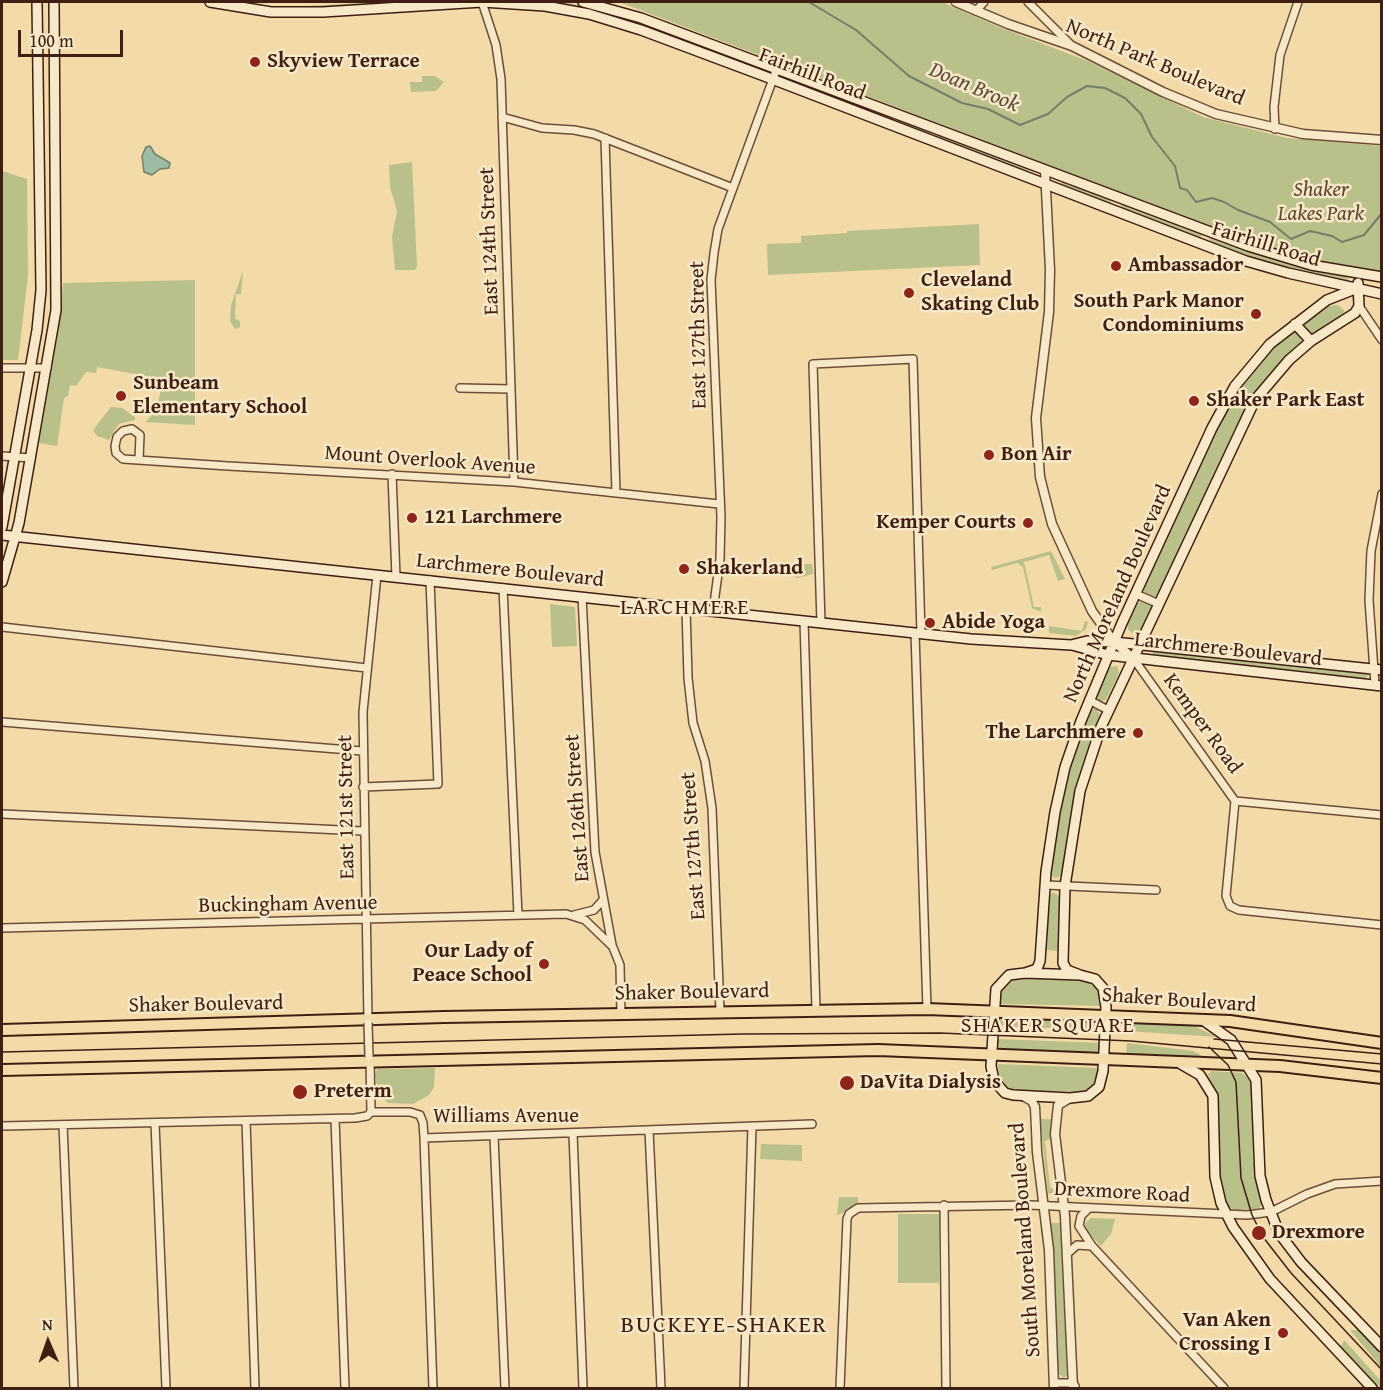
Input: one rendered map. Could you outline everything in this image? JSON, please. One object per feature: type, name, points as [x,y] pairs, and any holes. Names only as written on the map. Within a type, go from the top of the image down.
[{"type":"main road","points":[[2,527],[41,300],[37,2]]},
{"type":"main road","points":[[2,582],[16,535],[57,302],[54,2]]},
{"type":"main road","name":"Fairhill Road","points":[[211,2],[272,12],[482,2],[560,5],[617,21],[773,79],[1202,244],[1277,270],[1382,294]]},
{"type":"main road","points":[[303,2],[303,12]]},
{"type":"main road","name":"Fairhill Road","points":[[584,2],[641,18],[1279,257],[1359,275],[1382,277]]},
{"type":"main road","points":[[930,140],[934,128]]},
{"type":"main road","points":[[1113,210],[1118,198]]},
{"type":"main road","points":[[1359,275],[1359,306]]},
{"type":"main road","name":"North Moreland Boulevard","points":[[1025,973],[1039,966],[1055,812],[1065,767],[1089,700],[1114,642],[1212,428],[1235,386],[1269,344],[1333,296],[1358,289]]},
{"type":"main road","name":"North Moreland Boulevard","points":[[1080,975],[1067,970],[1064,963],[1065,886],[1080,791],[1108,710],[1255,400],[1289,360],[1311,341],[1350,316],[1359,306]]},
{"type":"main road","points":[[1295,324],[1311,341]]},
{"type":"main road","name":"Larchmere Boulevard","points":[[2,535],[918,634],[1071,645],[1108,656],[1378,685]]},
{"type":"main road","name":"Larchmere Boulevard","points":[[1071,645],[1087,642],[1140,644],[1378,670]]},
{"type":"main road","points":[[1025,973],[1080,975],[1095,979],[1103,988],[1106,1015],[1104,1059],[1102,1080],[1095,1092],[1088,1096],[1070,1098],[1005,1093],[998,1088],[993,1077],[994,1011],[998,984],[1009,975],[1025,973]]},
{"type":"main road","name":"Shaker Boulevard","points":[[2,1030],[720,1011],[927,1009],[1203,1020],[1382,1043]]},
{"type":"main road","points":[[1203,1020],[1231,1040],[1249,1065],[1257,1087],[1258,1159],[1271,1212],[1279,1233],[1291,1251],[1382,1347]]},
{"type":"main road","points":[[2,1070],[369,1059],[842,1051],[1299,1067],[1382,1078]]},
{"type":"main road","points":[[1179,1063],[1191,1067],[1200,1074],[1213,1096],[1213,1161],[1220,1199],[1227,1215],[1271,1281],[1372,1389]]},
{"type":"street","name":"East 124th Street","points":[[482,2],[498,57],[514,482]]},
{"type":"street","name":"North Park Boulevard","points":[[956,2],[1072,46],[1163,92],[1216,114],[1275,129],[1337,138],[1382,140]]},
{"type":"street","points":[[976,11],[984,2]]},
{"type":"street","points":[[1028,2],[1072,46]]},
{"type":"street","points":[[1275,129],[1274,101],[1280,55],[1298,2]]},
{"type":"street","name":"East 127th Street","points":[[713,611],[720,559],[711,280],[718,228],[777,68]]},
{"type":"street","points":[[39,72],[55,72]]},
{"type":"street","points":[[502,117],[543,128],[574,130],[605,138],[733,188]]},
{"type":"street","points":[[605,138],[616,493]]},
{"type":"street","name":"Kemper Road","points":[[1045,170],[1050,270],[1048,312],[1036,418],[1040,477],[1052,524],[1062,548],[1092,611],[1114,642],[1133,658],[1235,801],[1226,896],[1230,906],[1239,910],[1382,925]]},
{"type":"street","points":[[1202,244],[1207,231]]},
{"type":"street","points":[[41,232],[58,232]]},
{"type":"street","points":[[1359,306],[1382,340]]},
{"type":"street","points":[[820,623],[813,364],[913,358],[927,1009]]},
{"type":"street","points":[[2,368],[47,369]]},
{"type":"street","points":[[460,388],[511,389]]},
{"type":"street","name":"Mount Overlook Avenue","points":[[139,460],[140,435],[132,429],[123,431],[116,440],[116,453],[123,459],[139,460],[392,474],[514,482],[719,504]]},
{"type":"street","points":[[2,456],[31,458]]},
{"type":"street","points":[[392,474],[396,577]]},
{"type":"street","points":[[1378,685],[1369,600],[1371,551],[1382,494]]},
{"type":"street","name":"East 121st Street","points":[[371,1112],[362,751],[367,668],[377,575]]},
{"type":"street","points":[[363,787],[438,784],[430,580]]},
{"type":"street","points":[[503,588],[518,915]]},
{"type":"street","points":[[1136,594],[1159,604]]},
{"type":"street","name":"East 126th Street","points":[[582,597],[595,852],[602,902],[612,946],[620,965],[621,1014]]},
{"type":"street","name":"East 127th Street","points":[[686,608],[692,712],[705,761],[712,808],[720,1011]]},
{"type":"street","points":[[804,621],[816,1009]]},
{"type":"street","points":[[2,627],[367,668]]},
{"type":"street","points":[[1089,700],[1108,710]]},
{"type":"street","points":[[2,722],[362,751]]},
{"type":"street","points":[[1235,801],[1382,815]]},
{"type":"street","points":[[2,814],[363,831]]},
{"type":"street","points":[[1046,885],[1156,890]]},
{"type":"street","name":"Buckingham Avenue","points":[[2,928],[574,915],[594,910],[602,902]]},
{"type":"street","points":[[574,915],[598,930],[612,946]]},
{"type":"street","name":"South Moreland Boulevard","points":[[1022,1095],[1032,1101],[1035,1107],[1049,1250],[1054,1386]]},
{"type":"street","name":"South Moreland Boulevard","points":[[1070,1098],[1058,1105],[1055,1118],[1067,1254],[1074,1387]]},
{"type":"street","name":"Williams Avenue","points":[[2,1126],[335,1119],[363,1117],[371,1112],[415,1113],[422,1118],[424,1138],[812,1124]]},
{"type":"street","points":[[335,1119],[345,1389]]},
{"type":"street","points":[[246,1121],[255,1389]]},
{"type":"street","points":[[155,1123],[166,1389]]},
{"type":"street","points":[[63,1125],[74,1389]]},
{"type":"street","points":[[744,1389],[752,1126]]},
{"type":"street","points":[[649,1130],[661,1389]]},
{"type":"street","points":[[573,1134],[583,1389]]},
{"type":"street","points":[[494,1137],[505,1389]]},
{"type":"street","points":[[424,1138],[433,1389]]},
{"type":"street","name":"Drexmore Road","points":[[840,1389],[847,1219],[854,1210],[879,1206],[944,1204],[1043,1205],[1063,1208],[1227,1215],[1271,1212],[1322,1188],[1353,1182],[1382,1181]]},
{"type":"street","points":[[944,1204],[946,1389]]},
{"type":"street","points":[[1088,1209],[1081,1216],[1079,1226],[1092,1246],[1224,1389]]},
{"type":"street","points":[[1067,1254],[1077,1245],[1092,1246]]},
{"type":"street","points":[[1054,1386],[1074,1387]]},
{"type":"green space","points":[[377,2],[437,2],[308,9],[308,6]]},
{"type":"green space","points":[[565,2],[643,22],[766,69],[765,72],[613,16],[564,5]]},
{"type":"green space","name":"Shaker Lakes Park","points":[[619,2],[942,2],[1090,62],[1203,117],[1287,138],[1381,146],[1381,272],[1324,264],[1285,255]]},
{"type":"green space","points":[[422,76],[435,76],[444,82],[436,91],[411,92],[410,82],[422,82]]},
{"type":"green space","points":[[785,76],[930,132],[929,135],[784,80]]},
{"type":"green space","points":[[937,135],[1029,170],[1027,173],[936,138]]},
{"type":"green space","points":[[412,162],[417,266],[415,270],[395,270],[392,237],[397,211],[390,187],[389,165]]},
{"type":"green space","points":[[2,171],[27,179],[28,276],[18,360],[2,360]]},
{"type":"green space","points":[[1063,181],[1111,199],[1111,204],[1059,186]]},
{"type":"green space","points":[[1122,204],[1200,233],[1202,236],[1199,238],[1121,209]]},
{"type":"green space","points":[[979,224],[980,265],[768,275],[767,244],[801,243],[801,236],[847,233],[847,231]]},
{"type":"green space","points":[[1209,238],[1296,266],[1347,277],[1349,281],[1256,260],[1210,242]]},
{"type":"green space","points":[[243,271],[241,294],[236,294],[235,319],[240,321],[240,327],[235,329],[230,321],[231,305]]},
{"type":"green space","points":[[195,280],[195,425],[146,422],[157,408],[163,379],[97,367],[96,373],[86,372],[76,386],[70,385],[68,396],[64,398],[57,446],[39,443],[57,339],[63,283]]},
{"type":"green space","points":[[1338,305],[1344,310],[1343,317],[1312,336],[1303,327],[1306,321],[1328,306]]},
{"type":"green space","points":[[1290,332],[1300,334],[1302,343],[1244,413],[1159,596],[1149,597],[1143,590],[1143,585],[1233,396],[1269,349]]},
{"type":"green space","points":[[111,407],[122,408],[135,417],[135,420],[119,424],[109,440],[97,436],[93,430]]},
{"type":"green space","points":[[1051,551],[1065,579],[1058,581],[1049,555],[1024,562],[1034,607],[1041,607],[1041,612],[1032,608],[1023,567],[1017,563],[992,570],[991,567]]},
{"type":"green space","points":[[793,564],[812,564],[813,574],[797,578],[791,575]]},
{"type":"green space","points":[[1141,601],[1152,605],[1153,609],[1143,631],[1134,635],[1128,629],[1127,624],[1134,606]]},
{"type":"green space","points":[[550,604],[575,607],[577,646],[552,647]]},
{"type":"green space","points":[[1085,621],[1088,622],[1086,629],[1076,636],[1049,633],[1049,626],[1082,631]]},
{"type":"green space","points":[[1153,650],[1363,672],[1368,675],[1365,680],[1152,656]]},
{"type":"green space","points":[[1117,666],[1119,673],[1106,700],[1099,702],[1097,695],[1108,670],[1110,667]]},
{"type":"green space","points":[[1096,708],[1100,715],[1077,784],[1062,873],[1059,877],[1054,878],[1050,873],[1066,780],[1089,711]]},
{"type":"green space","points":[[1053,892],[1060,897],[1058,951],[1047,950],[1049,897]]},
{"type":"green space","name":"SHAKER SQUARE","points":[[1023,978],[1086,981],[1099,990],[1102,1006],[1001,1004],[1000,994],[1004,986],[1010,981]]},
{"type":"green space","points":[[1000,1017],[1097,1019],[1101,1030],[998,1026]]},
{"type":"green space","points":[[1128,1020],[1192,1025],[1217,1037],[1127,1031]]},
{"type":"green space","points":[[997,1039],[1102,1043],[1095,1054],[1000,1050]]},
{"type":"green space","points":[[1127,1043],[1193,1051],[1210,1060],[1126,1056]]},
{"type":"green space","name":"SHAKER SQUARE","points":[[998,1064],[1099,1068],[1096,1084],[1087,1092],[1019,1091],[1006,1087],[999,1080]]},
{"type":"green space","points":[[435,1068],[434,1087],[429,1095],[413,1104],[388,1103],[379,1095],[375,1075],[377,1069]]},
{"type":"green space","points":[[1212,1071],[1242,1073],[1248,1078],[1252,1087],[1253,1158],[1262,1205],[1258,1209],[1235,1210],[1227,1206],[1219,1167],[1218,1097],[1208,1074]]},
{"type":"green space","points":[[1040,1119],[1051,1119],[1051,1139],[1045,1141],[1050,1187],[1057,1192],[1056,1195],[1048,1193]]},
{"type":"green space","points":[[761,1144],[802,1145],[802,1161],[760,1159]]},
{"type":"green space","points":[[839,1197],[858,1197],[858,1206],[837,1215]]},
{"type":"green space","points":[[898,1214],[939,1214],[939,1283],[898,1283]]},
{"type":"green space","points":[[1091,1218],[1115,1219],[1111,1234],[1101,1246],[1085,1229],[1085,1223]]},
{"type":"green space","points":[[1051,1223],[1060,1223],[1067,1375],[1064,1378],[1059,1374],[1058,1369]]},
{"type":"green space","points":[[1350,1330],[1361,1330],[1381,1352],[1381,1367]]},
{"type":"green space","points":[[1344,1340],[1381,1381],[1381,1388],[1376,1388],[1338,1345],[1342,1345]]},
{"type":"shaded area","points":[[150,146],[155,154],[170,163],[169,168],[160,169],[152,175],[144,172],[142,156],[146,147]]},
{"type":"waterway","name":"Doan Brook","points":[[809,2],[856,30],[909,76],[962,103],[988,109],[1020,125],[1048,114],[1067,97],[1087,86],[1105,88],[1125,98],[1141,114],[1152,137],[1175,166],[1180,188],[1187,190],[1196,202],[1212,198],[1224,202],[1270,222],[1291,239],[1310,231],[1332,236],[1342,242],[1364,235],[1382,213]]},
{"type":"tram line","points":[[2,1052],[742,1034],[940,1033],[1131,1041],[1382,1064]]},
{"type":"tram line","points":[[1214,1039],[1382,1054]]},
{"type":"tram line","points":[[1209,1047],[1228,1065],[1236,1082],[1241,1178],[1252,1215],[1263,1237],[1291,1273],[1382,1370]]},
{"type":"place","name":"Skyview Terrace","points":[[255,62]]},
{"type":"place","name":"Ambassador","points":[[1116,266]]},
{"type":"place","name":"Cleveland Skating Club","points":[[909,293]]},
{"type":"place","name":"South Park Manor Condominiums","points":[[1256,314]]},
{"type":"place","name":"Sunbeam Elementary School","points":[[121,396]]},
{"type":"place","name":"Shaker Park East","points":[[1194,401]]},
{"type":"place","name":"Bon Air","points":[[989,455]]},
{"type":"place","name":"121 Larchmere","points":[[412,518]]},
{"type":"place","name":"Kemper Courts","points":[[1028,523]]},
{"type":"place","name":"Shakerland","points":[[684,569]]},
{"type":"place","name":"Abide Yoga","points":[[930,623]]},
{"type":"place","name":"The Larchmere","points":[[1138,733]]},
{"type":"place","name":"Our Lady of Peace School","points":[[544,964]]},
{"type":"place","name":"DaVita Dialysis","points":[[847,1083]]},
{"type":"place","name":"Preterm","points":[[300,1092]]},
{"type":"place","name":"Drexmore","points":[[1259,1233]]},
{"type":"place","name":"Van Aken Crossing I","points":[[1283,1333]]},
{"type":"district","name":"LARCHMERE","points":[[685,608]]},
{"type":"district","name":"SHAKER SQUARE","points":[[1048,1026]]},
{"type":"district","name":"BUCKEYE-SHAKER","points":[[724,1326]]}]
